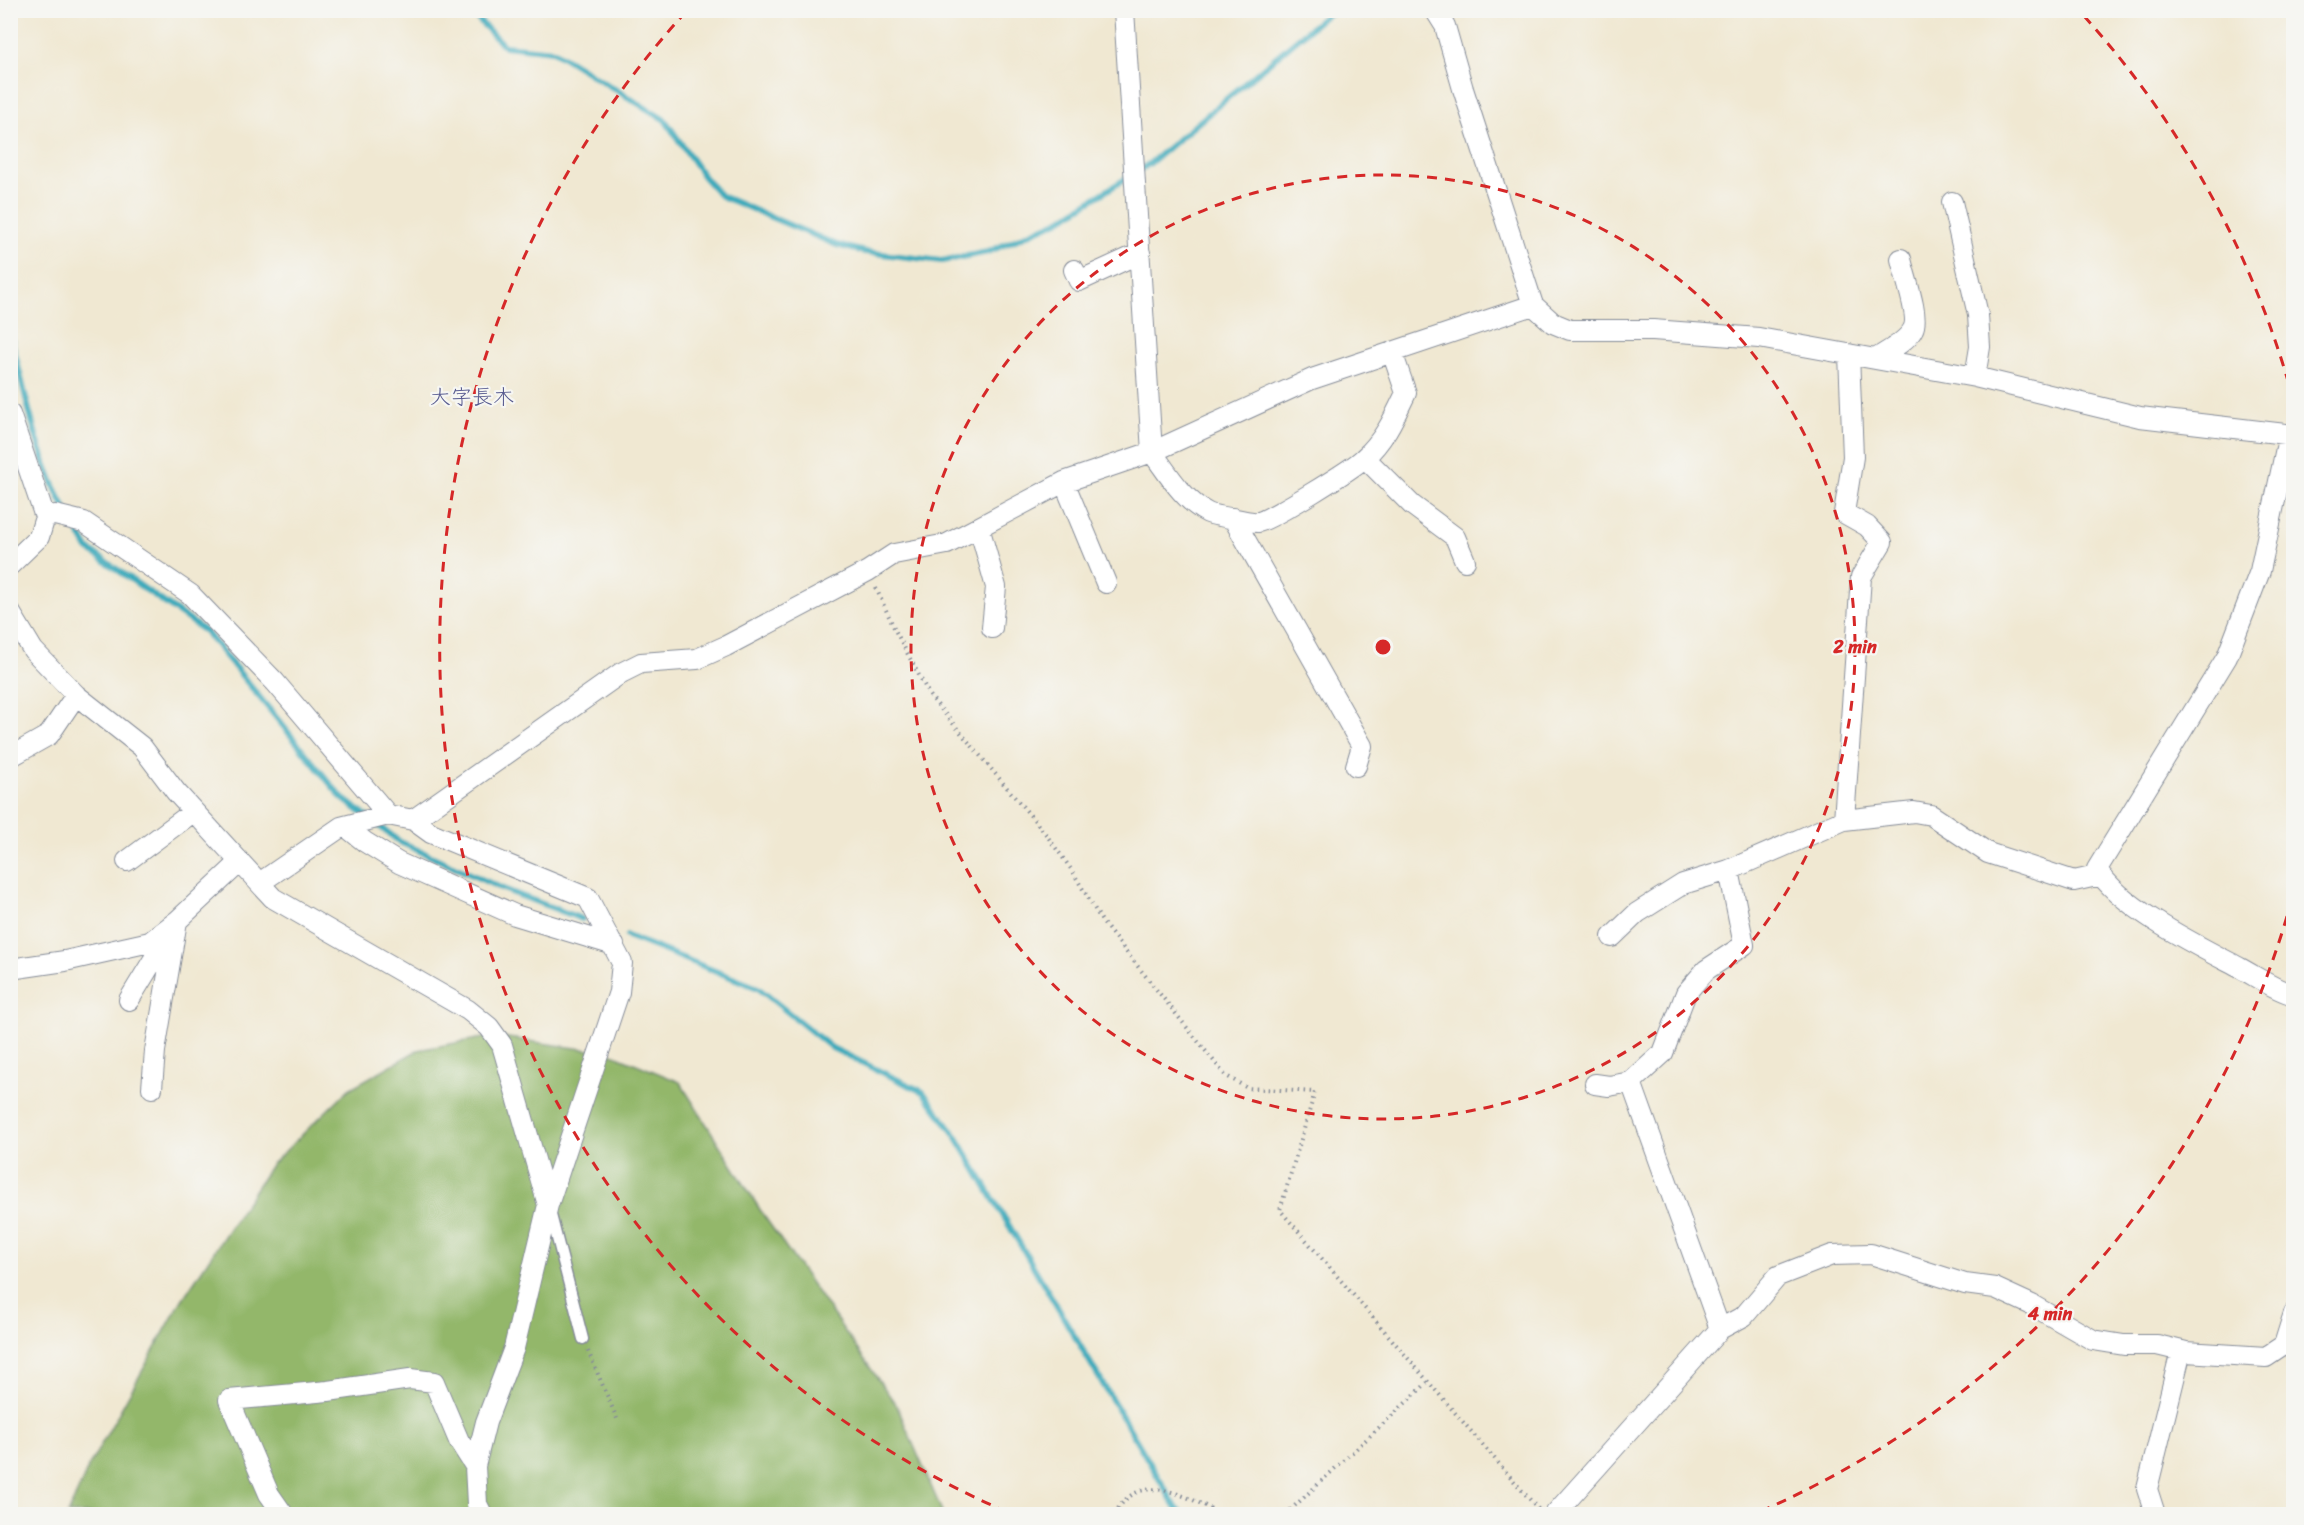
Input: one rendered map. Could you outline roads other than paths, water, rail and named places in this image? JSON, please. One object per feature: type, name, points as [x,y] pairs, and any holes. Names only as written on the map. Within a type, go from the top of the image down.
[{"type":"street","points":[[1124,10],[1152,452],[1184,494],[1209,513],[1258,522],[1293,504],[1365,458],[1388,430],[1406,393],[1392,352]]},
{"type":"street","points":[[1435,10],[1445,27],[1533,305],[1553,323],[1570,330],[1653,330],[1759,338],[1975,377],[2140,417],[2291,434],[2260,571],[2227,657],[2097,869],[2106,883],[2152,919],[2294,995]]},
{"type":"street","points":[[1952,202],[1978,315],[1980,347],[1975,377]]},
{"type":"street","points":[[1074,270],[1079,281],[1140,253]]},
{"type":"street","points":[[1876,359],[1909,336],[1915,327],[1914,313],[1901,260]]},
{"type":"street","points":[[413,820],[621,673],[641,663],[697,658],[726,646],[868,572],[894,554],[947,544],[1064,482],[1152,452],[1312,379],[1533,305]]},
{"type":"street","points":[[1844,820],[1861,577],[1882,542],[1867,526],[1844,513],[1852,457],[1849,354]]},
{"type":"street","points":[[10,414],[50,516],[39,537],[10,565]]},
{"type":"street","points":[[1365,458],[1412,505],[1455,537],[1465,561]]},
{"type":"street","points":[[1064,482],[1106,583]]},
{"type":"street","points":[[50,516],[84,522],[190,594],[275,682],[387,815]]},
{"type":"street","points":[[1233,518],[1362,746],[1356,766]]},
{"type":"street","points":[[979,527],[996,587],[992,628]]},
{"type":"street","points":[[10,612],[33,650],[76,695],[142,747],[193,812],[239,863],[261,882],[273,898],[468,1010],[489,1026],[502,1045],[548,1205]]},
{"type":"street","points":[[10,757],[49,735],[76,695]]},
{"type":"street","points":[[127,861],[193,812]]},
{"type":"street","points":[[1612,937],[1637,913],[1683,884],[1729,870],[1844,820],[1914,812],[1931,815],[1989,853],[2074,881],[2101,875]]},
{"type":"street","points":[[261,882],[350,825],[387,815],[413,820],[431,833],[588,898],[622,963],[619,992],[548,1205],[514,1348],[486,1422],[475,1466],[476,1513]]},
{"type":"street","points":[[350,825],[365,842],[399,863],[515,915],[614,945]]},
{"type":"street","points":[[10,969],[65,961],[150,942],[177,921],[239,863]]},
{"type":"street","points":[[1595,1084],[1609,1086],[1631,1082],[1663,1053],[1686,993],[1706,970],[1744,945],[1729,870]]},
{"type":"street","points":[[129,1000],[177,921]]},
{"type":"street","points":[[152,1088],[155,1051],[177,921]]},
{"type":"street","points":[[1631,1082],[1720,1329]]},
{"type":"street","points":[[1556,1515],[1720,1329],[1744,1316],[1778,1276],[1832,1255],[1870,1254],[1965,1284],[1995,1288],[2032,1305],[2093,1340],[2124,1345],[2157,1345],[2181,1351],[2266,1357],[2284,1345],[2293,1316]]},
{"type":"street","points":[[2155,1515],[2148,1489],[2181,1351]]},
{"type":"street","points":[[283,1515],[269,1494],[229,1400],[328,1391],[410,1379],[434,1382],[459,1441],[475,1466]]},
{"type":"lane","points":[[548,1205],[583,1339]]},
{"type":"waterway","points":[[469,10],[504,46],[553,51],[665,120],[704,177],[721,196],[837,245],[865,252],[942,261],[988,252],[1060,220],[1149,164],[1326,15],[1337,10]]},
{"type":"waterway","points":[[10,334],[40,449],[68,514]]},
{"type":"waterway","points":[[75,526],[88,549],[206,632],[342,798],[366,816]]},
{"type":"waterway","points":[[374,822],[400,842],[503,889],[582,919]]},
{"type":"waterway","points":[[627,936],[758,988],[832,1048],[923,1092],[956,1136],[1177,1509],[1184,1514]]},
{"type":"district","name":"大字長木","points":[[472,397]]}]
